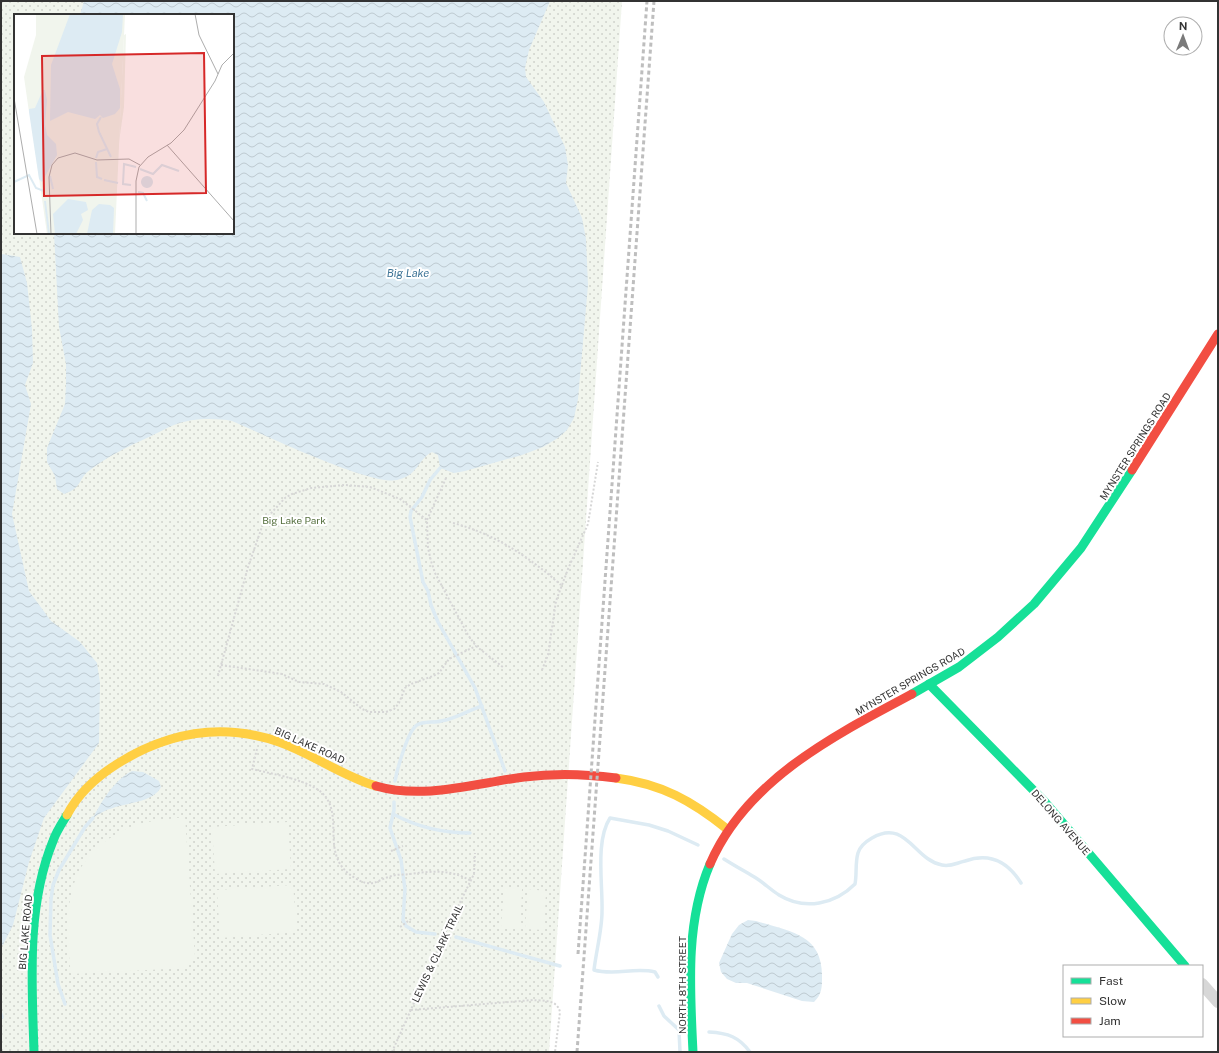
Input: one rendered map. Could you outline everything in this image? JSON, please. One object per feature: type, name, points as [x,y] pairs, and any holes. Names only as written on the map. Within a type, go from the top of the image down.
[{"type":"street","name":"MYNSTER SPRINGS ROAD","points":[[727,829],[761,792],[785,772],[830,741],[957,669],[987,647],[1040,598],[1072,562],[1096,528],[1218,334]]},
{"type":"street","name":"DELONG AVENUE","points":[[929,684],[1044,801],[1184,965]]},
{"type":"street","name":"BIG LAKE ROAD","points":[[34,1052],[32,949],[41,880],[53,837],[75,802],[92,784],[113,766],[152,744],[176,736],[206,731],[237,733],[261,737],[298,750],[365,782],[400,791],[429,791],[550,775],[594,776],[644,783],[680,795],[727,829]]},
{"type":"street","name":"NORTH 8TH STREET","points":[[693,1052],[691,955],[693,928],[704,876],[715,850],[727,829]]},
{"type":"street","points":[[1203,985],[1218,1002]]},
{"type":"path","points":[[542,670],[548,655],[556,601],[561,585],[588,524],[594,498],[598,462]]},
{"type":"path","points":[[446,478],[427,520],[428,548],[435,573],[463,628],[476,646],[504,668]]},
{"type":"path","points":[[218,676],[244,587],[248,567],[264,521],[278,505],[292,494],[311,488],[345,485],[370,487],[400,499],[420,513],[427,520]]},
{"type":"path","points":[[453,523],[478,531],[523,554],[561,585]]},
{"type":"path","points":[[221,665],[282,674],[299,682],[324,684],[342,692],[362,709],[378,713],[394,709],[399,703],[405,688],[416,681],[439,673],[449,659],[476,646]]},
{"type":"path","points":[[261,737],[252,769],[288,778],[321,793],[331,809],[334,849],[344,869],[354,878],[366,883],[380,882],[395,875],[426,871],[444,871],[462,875],[471,881]]},
{"type":"path","points":[[391,851],[403,846]]},
{"type":"path","name":"LEWIS & CLARK TRAIL","points":[[392,1052],[447,929],[474,874],[475,853]]},
{"type":"path","points":[[400,927],[411,919]]},
{"type":"path","points":[[411,1010],[533,1000],[552,1002],[559,1008],[560,1012],[555,1052]]},
{"type":"green space","name":"Big Lake Park","points":[[1,1],[622,1],[549,1052],[1,1052]]},
{"type":"green space","points":[[185,817],[195,957],[186,968],[71,974],[68,915],[76,878],[85,862],[97,847],[128,828],[148,822]]},
{"type":"green space","points":[[288,822],[291,869],[215,874],[212,827]]},
{"type":"green space","points":[[293,885],[297,932],[220,938],[217,890]]},
{"type":"green space","points":[[504,888],[522,889],[520,929],[501,927]]},
{"type":"green space","points":[[528,889],[546,891],[544,930],[525,929]]},
{"type":"water","name":"Big Lake","points":[[84,1],[550,1],[529,50],[525,68],[526,77],[544,102],[565,147],[568,165],[566,183],[582,218],[586,239],[588,285],[578,399],[574,418],[567,430],[558,438],[543,447],[522,455],[454,473],[440,468],[438,455],[432,452],[423,459],[410,475],[397,480],[384,480],[316,458],[232,421],[218,419],[196,420],[171,426],[111,456],[86,473],[77,486],[70,492],[64,494],[57,489],[55,476],[47,462],[47,448],[65,404],[66,364],[59,327],[54,234],[234,234],[234,14],[80,14]]},
{"type":"water","points":[[2,254],[20,257],[27,283],[32,329],[33,363],[25,385],[31,404],[12,514],[29,591],[51,621],[80,642],[97,663],[100,683],[99,743],[44,818],[29,862],[13,925],[3,945],[1,945]]},
{"type":"water","points":[[132,771],[143,772],[159,781],[161,787],[152,796],[146,799],[110,809],[93,818],[104,798],[114,785]]},
{"type":"water","points":[[748,920],[792,932],[810,943],[817,952],[821,963],[822,977],[821,990],[819,996],[814,1002],[802,1001],[747,983],[736,983],[727,979],[721,972],[719,963],[732,934],[739,925]]},
{"type":"waterway","points":[[440,468],[430,480],[422,497],[411,511],[410,517],[423,582],[428,591],[431,605],[438,622],[475,688],[505,771]]},
{"type":"waterway","points":[[395,781],[400,760],[410,734],[417,725],[446,720],[482,706]]},
{"type":"waterway","points":[[394,802],[394,810],[390,828],[401,860],[405,889],[403,920],[406,926],[416,932],[435,934]]},
{"type":"waterway","points":[[393,814],[421,826],[450,832],[470,833]]},
{"type":"waterway","points":[[65,1004],[58,984],[50,935],[53,885],[59,870],[85,827],[93,818]]},
{"type":"waterway","points":[[658,977],[655,972],[640,970],[609,972],[594,970],[602,919],[601,851],[605,828],[610,818],[649,825],[668,831],[698,845]]},
{"type":"waterway","points":[[724,859],[789,900],[799,903],[819,903],[838,896],[855,884],[857,857],[863,844],[884,833],[893,833],[902,836],[932,862],[948,866],[974,858],[990,858],[1004,864],[1021,883]]},
{"type":"waterway","points":[[456,937],[560,966]]},
{"type":"waterway","points":[[659,1006],[664,1016],[679,1030],[680,1052]]},
{"type":"waterway","points":[[709,1032],[722,1033],[737,1039],[750,1052]]},
{"type":"railway","points":[[578,954],[647,1]]},
{"type":"railway","points":[[577,1052],[654,1]]},
{"type":"traffic: fast","points":[[912,694],[959,667],[998,637],[1034,604],[1081,548],[1132,470]]},
{"type":"traffic: fast","points":[[929,684],[1044,801],[1184,965]]},
{"type":"traffic: fast","points":[[34,1052],[32,972],[38,892],[44,866],[54,838],[67,815]]},
{"type":"traffic: fast","points":[[693,1052],[690,980],[693,933],[696,909],[710,864]]},
{"type":"traffic: slow","points":[[67,815],[89,786],[117,764],[136,753],[156,744],[175,738],[216,732],[236,732],[279,742],[351,777],[376,786]]},
{"type":"traffic: slow","points":[[616,778],[648,785],[676,795],[689,802],[727,829]]},
{"type":"traffic: jam","points":[[1132,470],[1218,334]]},
{"type":"traffic: jam","points":[[710,864],[726,834],[746,808],[769,784],[824,744],[853,726],[912,694]]},
{"type":"traffic: jam","points":[[376,786],[394,790],[431,791],[547,775],[582,775],[616,778]]}]
